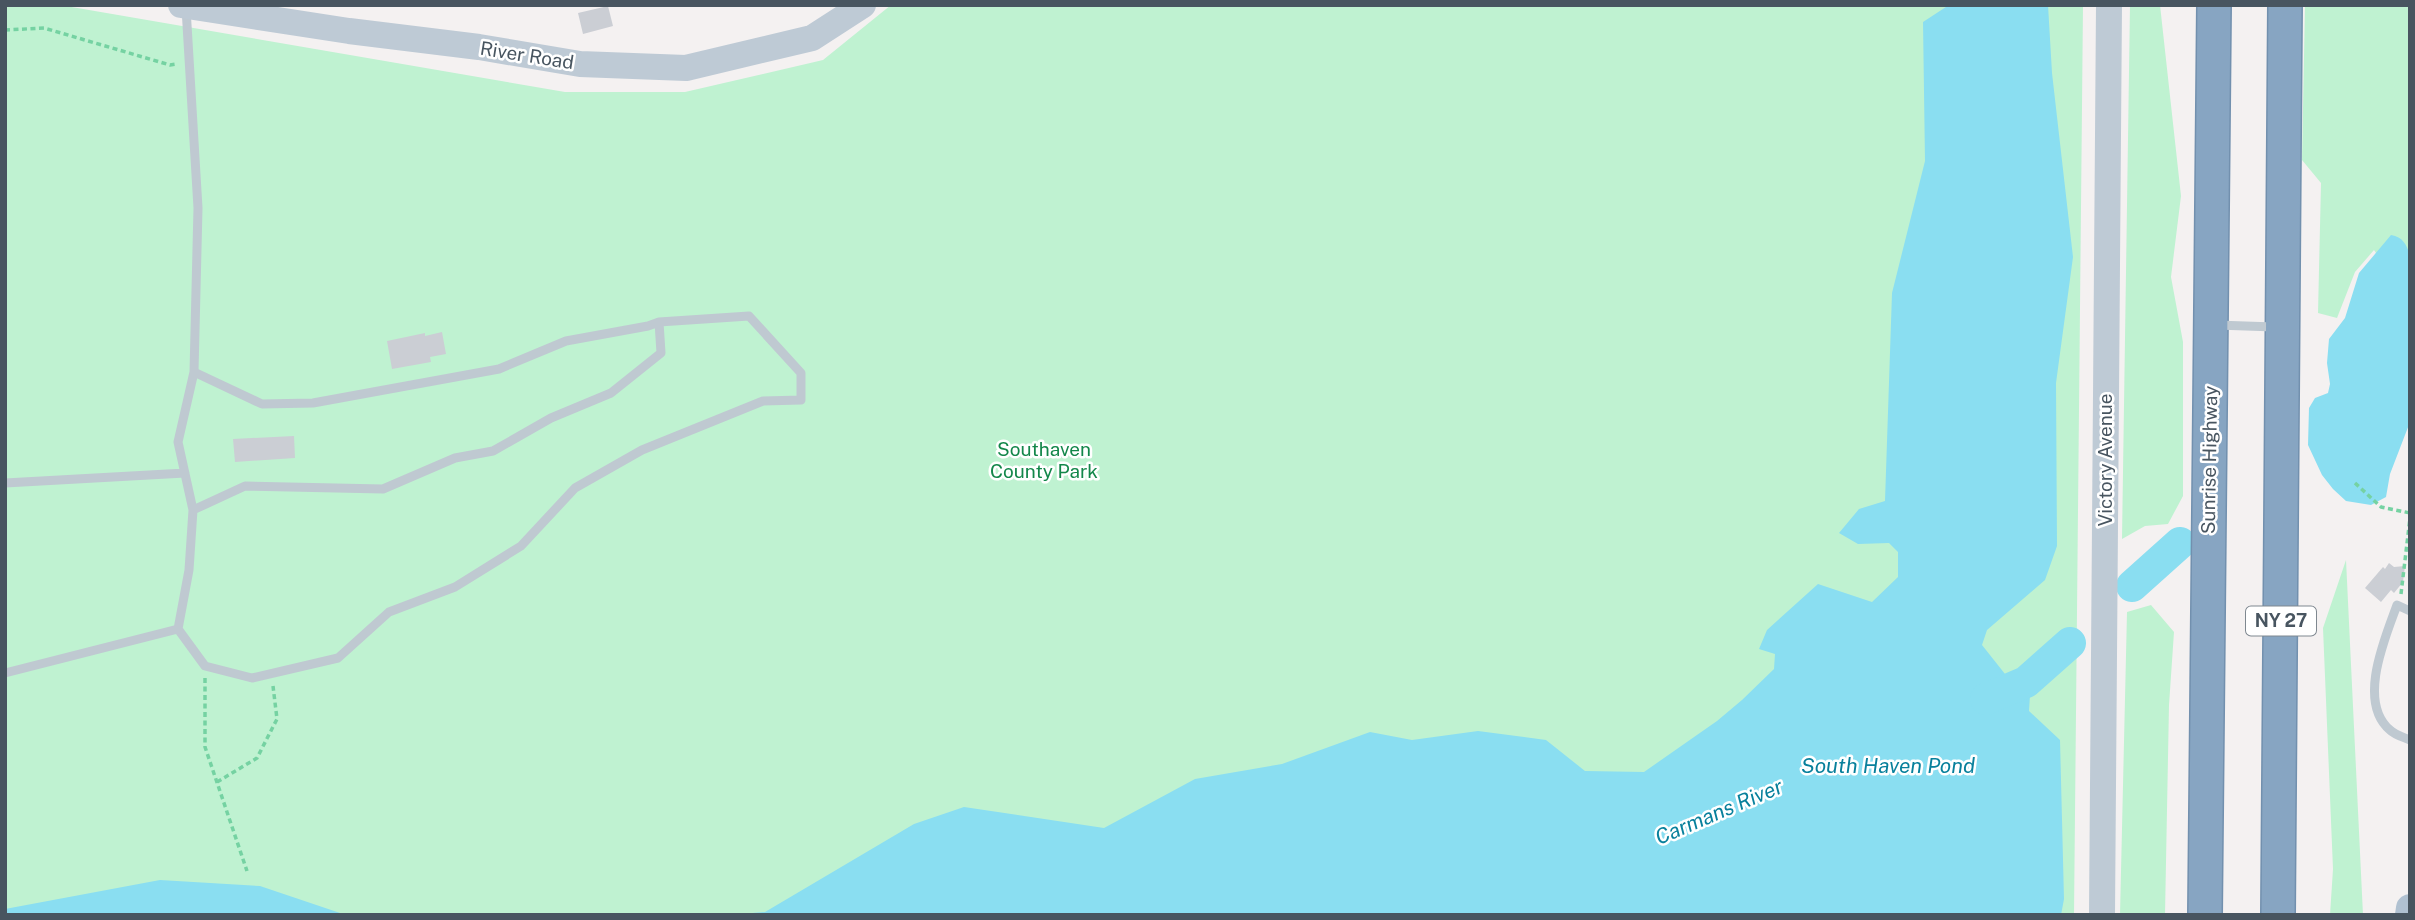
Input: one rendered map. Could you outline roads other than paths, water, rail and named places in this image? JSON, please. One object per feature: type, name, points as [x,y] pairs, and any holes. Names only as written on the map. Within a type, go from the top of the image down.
[{"type":"highway","name":"Sunrise Highway","points":[[2205,915],[2214,5]]},
{"type":"highway","name":"NY 27","points":[[2278,915],[2285,5]]},
{"type":"main road","points":[[2409,915],[2410,908]]},
{"type":"street","name":"River Road","points":[[183,6],[580,64],[686,68],[812,38],[863,5]]},
{"type":"street","name":"Victory Avenue","points":[[2102,915],[2109,5]]},
{"type":"lane","points":[[183,6],[198,208],[194,372],[178,442],[193,510],[189,570],[178,629],[205,666],[252,678],[338,658],[389,612],[455,587],[521,546],[575,488],[642,450],[763,401],[801,400],[801,373],[749,316],[659,322],[566,341],[499,369],[313,404],[262,404],[194,372]]},
{"type":"lane","points":[[193,510],[245,486],[383,489],[456,458],[493,452],[551,418],[611,393],[661,353],[659,322]]},
{"type":"lane","points":[[2210,325],[2283,327]]},
{"type":"lane","points":[[5,484],[185,473]]},
{"type":"lane","points":[[2410,611],[2397,606],[2379,656],[2374,691],[2379,717],[2391,731],[2410,740]]},
{"type":"lane","points":[[5,673],[178,629]]},
{"type":"water","name":"South Haven Pond","points":[[1949,5],[2048,5],[2052,73],[2073,257],[2056,383],[2057,546],[2045,580],[1987,630],[1982,645],[2005,674],[2014,676],[2017,673],[2035,691],[2030,695],[2029,711],[2060,740],[2064,899],[2061,915],[729,915],[765,912],[914,824],[964,807],[1104,828],[1195,779],[1282,764],[1370,732],[1412,740],[1478,731],[1546,740],[1585,771],[1644,772],[1717,721],[1774,669],[1775,654],[1759,649],[1767,630],[1818,584],[1872,602],[1898,577],[1898,552],[1889,543],[1858,544],[1839,533],[1859,509],[1885,501],[1892,293],[1925,161],[1923,22]]},
{"type":"water","points":[[2391,235],[2404,242],[2410,255],[2410,422],[2390,474],[2386,497],[2371,505],[2346,501],[2322,475],[2308,445],[2309,408],[2315,398],[2328,393],[2329,339],[2345,318],[2359,273]]},
{"type":"water","points":[[160,880],[260,886],[346,915],[5,915],[5,909]]},
{"type":"waterway","name":"Carmans River","points":[[2132,586],[2180,543]]},
{"type":"waterway","name":"Carmans River","points":[[1986,699],[2026,682],[2070,643]]},
{"type":"park label","name":"Southaven County Park","points":[[1044,460]]}]
